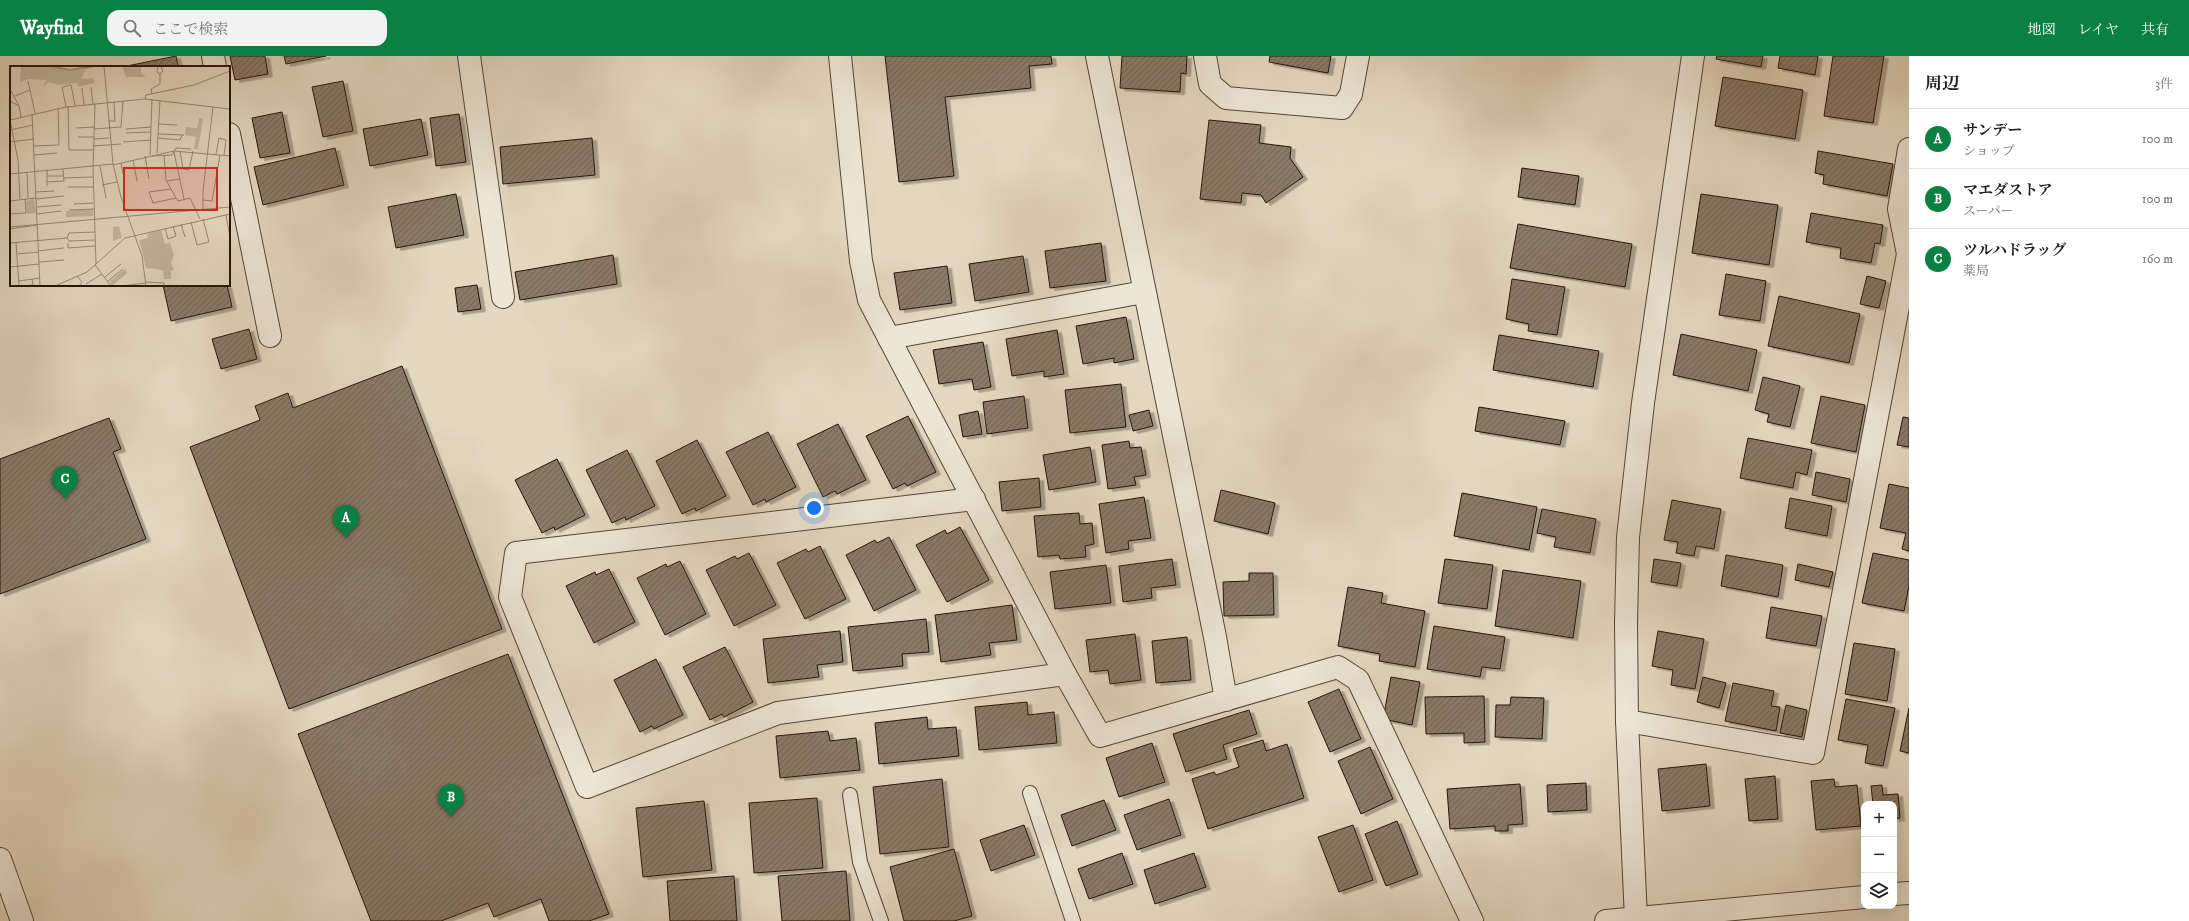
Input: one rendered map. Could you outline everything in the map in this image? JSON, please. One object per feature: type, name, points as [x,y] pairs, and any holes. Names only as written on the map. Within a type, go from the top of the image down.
[{"type":"street","points":[[213,56],[215,66]]},
{"type":"street","points":[[469,56],[503,297]]},
{"type":"street","points":[[840,56],[861,261],[869,300],[1065,674],[1100,736],[1338,667],[1358,680],[1472,921]]},
{"type":"street","points":[[1097,56],[1215,637],[1226,700]]},
{"type":"street","points":[[1205,56],[1210,84],[1226,98],[1342,108],[1352,94],[1358,56]]},
{"type":"street","points":[[1636,919],[1627,722],[1626,623],[1628,537],[1643,403],[1693,56]]},
{"type":"street","points":[[230,139],[270,336]]},
{"type":"street","points":[[1627,722],[1813,753],[1908,254],[1899,209],[1909,149]]},
{"type":"street","points":[[889,338],[1144,292]]},
{"type":"street","points":[[974,500],[516,553],[510,597],[587,787],[778,713],[1065,674]]},
{"type":"street","points":[[0,859],[22,921]]},
{"type":"street","points":[[1897,894],[1909,893]]},
{"type":"street","points":[[1606,921],[1658,919],[1861,897]]},
{"type":"lane","points":[[1030,793],[1073,921]]},
{"type":"lane","points":[[850,795],[860,862],[881,921]]},
{"type":"building","points":[[176,56],[178,66],[127,66]]},
{"type":"building","points":[[230,56],[265,56],[268,74],[235,80]]},
{"type":"building","points":[[284,56],[326,56],[286,64]]},
{"type":"building","points":[[885,56],[1051,56],[1052,64],[1029,66],[1031,88],[945,97],[954,176],[899,182]]},
{"type":"building","points":[[1122,56],[1187,56],[1186,74],[1181,73],[1180,92],[1120,88]]},
{"type":"building","points":[[1270,56],[1331,56],[1328,73],[1269,62]]},
{"type":"building","points":[[1717,56],[1763,56],[1761,67],[1716,59]]},
{"type":"building","points":[[1780,56],[1818,56],[1815,75],[1778,68]]},
{"type":"building","points":[[1833,56],[1884,56],[1873,123],[1824,116]]},
{"type":"building","points":[[1723,77],[1803,90],[1795,139],[1715,126]]},
{"type":"building","points":[[343,81],[353,131],[323,137],[312,87]]},
{"type":"building","points":[[282,112],[290,153],[260,158],[252,118]]},
{"type":"building","points":[[459,114],[466,162],[436,166],[430,118]]},
{"type":"building","points":[[421,119],[428,155],[370,166],[363,129]]},
{"type":"building","points":[[1209,120],[1261,125],[1259,143],[1291,147],[1290,158],[1303,177],[1266,203],[1261,195],[1242,193],[1241,203],[1200,199]]},
{"type":"building","points":[[592,138],[595,175],[503,184],[500,147]]},
{"type":"building","points":[[335,148],[344,185],[263,205],[254,167]]},
{"type":"building","points":[[1818,151],[1893,164],[1887,196],[1823,184],[1824,175],[1815,173]]},
{"type":"building","points":[[1522,168],[1579,176],[1575,205],[1518,197]]},
{"type":"building","points":[[456,194],[464,235],[396,248],[388,207]]},
{"type":"building","points":[[1701,194],[1778,205],[1769,265],[1692,253]]},
{"type":"building","points":[[1811,213],[1883,225],[1880,244],[1875,243],[1871,263],[1840,258],[1841,248],[1806,242]]},
{"type":"building","points":[[1518,224],[1632,244],[1625,287],[1510,268]]},
{"type":"building","points":[[1101,243],[1106,281],[1050,288],[1045,251]]},
{"type":"building","points":[[613,255],[617,284],[520,300],[515,272]]},
{"type":"building","points":[[1023,256],[1029,292],[975,301],[969,264]]},
{"type":"building","points":[[947,266],[952,303],[900,310],[894,273]]},
{"type":"building","points":[[1726,274],[1766,281],[1760,321],[1719,315]]},
{"type":"building","points":[[1867,276],[1886,281],[1879,308],[1860,304]]},
{"type":"building","points":[[1512,279],[1565,287],[1557,335],[1528,331],[1529,324],[1506,319]]},
{"type":"building","points":[[477,285],[481,309],[458,312],[455,288]]},
{"type":"building","points":[[163,286],[227,286],[232,307],[171,321]]},
{"type":"building","points":[[1779,296],[1860,314],[1849,363],[1768,346]]},
{"type":"building","points":[[1126,317],[1134,359],[1114,363],[1114,358],[1083,364],[1076,326]]},
{"type":"building","points":[[249,329],[257,359],[221,369],[212,339]]},
{"type":"building","points":[[1057,330],[1064,374],[1044,377],[1044,371],[1012,376],[1006,339]]},
{"type":"building","points":[[1681,334],[1757,350],[1748,391],[1673,375]]},
{"type":"building","points":[[1499,335],[1599,351],[1593,387],[1493,370]]},
{"type":"building","points":[[983,342],[991,387],[974,390],[972,379],[939,384],[933,350]]},
{"type":"building","points":[[402,366],[502,629],[289,709],[190,447],[260,420],[255,406],[288,393],[293,408]]},
{"type":"building","points":[[1763,377],[1800,386],[1790,427],[1767,422],[1769,414],[1755,410]]},
{"type":"building","points":[[1121,384],[1126,427],[1070,433],[1065,390]]},
{"type":"building","points":[[1024,396],[1028,428],[987,434],[983,402]]},
{"type":"building","points":[[1821,396],[1865,405],[1856,452],[1811,443]]},
{"type":"building","points":[[1479,407],[1565,421],[1560,445],[1475,431]]},
{"type":"building","points":[[1149,410],[1153,426],[1133,431],[1129,415]]},
{"type":"building","points":[[978,411],[982,434],[963,437],[959,415]]},
{"type":"building","points":[[908,416],[936,472],[907,486],[905,483],[893,489],[866,436]]},
{"type":"building","points":[[1903,417],[1909,418],[1909,447],[1897,445]]},
{"type":"building","points":[[109,418],[121,449],[113,452],[146,539],[0,594],[0,459]]},
{"type":"building","points":[[838,424],[866,480],[837,494],[835,491],[823,497],[797,444]]},
{"type":"building","points":[[768,432],[796,487],[766,502],[765,499],[753,505],[726,452]]},
{"type":"building","points":[[1748,438],[1812,450],[1807,475],[1796,472],[1793,488],[1740,478]]},
{"type":"building","points":[[697,440],[726,496],[696,511],[695,508],[682,514],[656,461]]},
{"type":"building","points":[[1129,441],[1130,448],[1141,447],[1146,475],[1134,477],[1136,485],[1108,489],[1102,445]]},
{"type":"building","points":[[1090,447],[1096,482],[1049,490],[1043,455]]},
{"type":"building","points":[[627,450],[655,506],[626,520],[625,517],[612,523],[586,470]]},
{"type":"building","points":[[557,459],[585,515],[555,530],[554,527],[542,533],[515,480]]},
{"type":"building","points":[[1816,472],[1850,479],[1846,502],[1812,495]]},
{"type":"building","points":[[1039,478],[1041,507],[1002,511],[999,482]]},
{"type":"building","points":[[1889,484],[1909,488],[1909,551],[1902,549],[1906,533],[1880,528]]},
{"type":"building","points":[[1221,490],[1275,503],[1268,534],[1214,521]]},
{"type":"building","points":[[1462,493],[1537,507],[1529,550],[1454,536]]},
{"type":"building","points":[[1144,497],[1151,538],[1128,541],[1129,549],[1106,553],[1099,504]]},
{"type":"building","points":[[1790,498],[1832,506],[1827,536],[1785,528]]},
{"type":"building","points":[[1672,500],[1721,509],[1714,549],[1696,546],[1694,556],[1676,553],[1678,542],[1664,540]]},
{"type":"building","points":[[1542,509],[1596,519],[1590,553],[1554,547],[1556,537],[1537,533]]},
{"type":"building","points":[[1079,513],[1080,524],[1092,523],[1094,544],[1085,546],[1086,557],[1060,559],[1059,555],[1038,557],[1034,516]]},
{"type":"building","points":[[960,527],[989,580],[947,602],[916,545],[945,530],[947,534]]},
{"type":"building","points":[[889,537],[916,590],[874,611],[846,555],[875,540],[877,543]]},
{"type":"building","points":[[820,546],[846,599],[805,619],[777,563],[806,549],[808,552]]},
{"type":"building","points":[[749,553],[776,605],[734,626],[706,570],[735,556],[737,559]]},
{"type":"building","points":[[1873,553],[1909,560],[1909,586],[1904,611],[1862,603]]},
{"type":"building","points":[[1726,555],[1783,565],[1778,597],[1721,586]]},
{"type":"building","points":[[1172,559],[1176,585],[1151,588],[1152,598],[1123,602],[1119,566]]},
{"type":"building","points":[[1445,559],[1493,565],[1487,609],[1438,603]]},
{"type":"building","points":[[1654,559],[1681,563],[1677,586],[1651,582]]},
{"type":"building","points":[[680,561],[706,614],[665,635],[637,578],[666,564],[667,567]]},
{"type":"building","points":[[1798,564],[1833,572],[1829,587],[1795,580]]},
{"type":"building","points":[[1106,565],[1111,603],[1055,609],[1050,572]]},
{"type":"building","points":[[609,569],[635,622],[594,643],[566,586],[595,572],[596,575]]},
{"type":"building","points":[[1503,570],[1581,581],[1573,638],[1495,626]]},
{"type":"building","points":[[1249,573],[1273,573],[1274,615],[1224,616],[1223,582],[1249,581]]},
{"type":"building","points":[[1348,587],[1383,593],[1381,603],[1425,611],[1415,667],[1379,661],[1380,654],[1338,646]]},
{"type":"building","points":[[1012,605],[1017,640],[989,643],[991,655],[941,662],[935,615]]},
{"type":"building","points":[[1771,607],[1822,616],[1816,646],[1766,638]]},
{"type":"building","points":[[926,619],[929,652],[902,654],[903,666],[853,671],[848,627]]},
{"type":"building","points":[[1434,626],[1505,637],[1500,669],[1482,667],[1480,677],[1427,669]]},
{"type":"building","points":[[840,631],[843,662],[817,665],[819,677],[768,683],[763,639]]},
{"type":"building","points":[[1658,631],[1704,639],[1695,689],[1671,685],[1673,670],[1652,666]]},
{"type":"building","points":[[1135,634],[1141,680],[1110,684],[1108,670],[1090,672],[1086,640]]},
{"type":"building","points":[[1187,637],[1191,680],[1156,683],[1152,641]]},
{"type":"building","points":[[1854,643],[1895,649],[1887,701],[1845,694]]},
{"type":"building","points":[[725,647],[753,702],[724,717],[722,714],[710,720],[683,667]]},
{"type":"building","points":[[508,654],[609,914],[589,921],[549,921],[541,899],[494,917],[488,903],[441,921],[371,921],[298,734]]},
{"type":"building","points":[[656,659],[683,715],[654,729],[652,726],[640,732],[614,680]]},
{"type":"building","points":[[1391,677],[1420,682],[1412,725],[1383,719]]},
{"type":"building","points":[[1703,677],[1726,683],[1719,708],[1697,702]]},
{"type":"building","points":[[1733,683],[1774,691],[1771,706],[1780,707],[1776,731],[1725,721]]},
{"type":"building","points":[[1339,689],[1361,739],[1330,752],[1308,702]]},
{"type":"building","points":[[1484,696],[1485,742],[1464,743],[1464,733],[1426,734],[1425,697]]},
{"type":"building","points":[[1511,697],[1544,698],[1542,739],[1495,737],[1496,705],[1510,705]]},
{"type":"building","points":[[1846,699],[1895,708],[1883,766],[1865,763],[1868,745],[1838,740]]},
{"type":"building","points":[[1027,702],[1028,715],[1054,712],[1057,743],[979,750],[975,707]]},
{"type":"building","points":[[1786,705],[1807,710],[1802,737],[1780,733]]},
{"type":"building","points":[[1909,708],[1909,753],[1900,751]]},
{"type":"building","points":[[1249,710],[1257,734],[1223,745],[1227,759],[1186,772],[1173,734]]},
{"type":"building","points":[[927,717],[928,729],[956,727],[959,756],[879,764],[875,723]]},
{"type":"building","points":[[828,731],[830,741],[856,738],[860,770],[780,778],[776,736]]},
{"type":"building","points":[[1263,740],[1266,751],[1287,744],[1304,798],[1208,829],[1192,779],[1214,772],[1216,775],[1239,767],[1233,749]]},
{"type":"building","points":[[1152,743],[1165,782],[1119,797],[1106,758]]},
{"type":"building","points":[[1370,747],[1393,799],[1361,814],[1338,761]]},
{"type":"building","points":[[1706,764],[1710,806],[1662,811],[1658,769]]},
{"type":"building","points":[[1775,776],[1778,819],[1749,821],[1745,779]]},
{"type":"building","points":[[942,779],[949,847],[880,854],[873,787]]},
{"type":"building","points":[[1834,779],[1835,787],[1857,785],[1861,826],[1816,830],[1811,781]]},
{"type":"building","points":[[1586,783],[1587,810],[1548,812],[1547,785]]},
{"type":"building","points":[[1520,784],[1523,824],[1508,825],[1508,831],[1495,831],[1495,826],[1450,829],[1447,789]]},
{"type":"building","points":[[1882,785],[1883,795],[1898,794],[1900,818],[1897,818],[1897,801],[1873,801],[1871,786]]},
{"type":"building","points":[[817,798],[823,868],[754,873],[749,803]]},
{"type":"building","points":[[1169,799],[1181,835],[1137,850],[1124,815]]},
{"type":"building","points":[[1104,800],[1116,830],[1072,846],[1061,815]]},
{"type":"building","points":[[704,801],[712,870],[643,877],[636,808]]},
{"type":"building","points":[[1397,821],[1418,874],[1386,886],[1365,834]]},
{"type":"building","points":[[1024,825],[1035,855],[991,871],[980,840]]},
{"type":"building","points":[[1353,825],[1373,880],[1339,892],[1318,837]]},
{"type":"building","points":[[954,849],[972,916],[954,921],[904,921],[890,867]]},
{"type":"building","points":[[1122,853],[1133,884],[1089,899],[1078,869]]},
{"type":"building","points":[[1194,853],[1206,887],[1155,904],[1144,870]]},
{"type":"building","points":[[846,871],[850,921],[782,921],[778,876]]},
{"type":"building","points":[[734,876],[737,921],[670,921],[667,881]]},
{"type":"place","name":"ツルハドラッグ","points":[[65,499]]},
{"type":"place","name":"サンデー","points":[[346,538]]},
{"type":"place","name":"マエダストア","points":[[451,817]]}]
